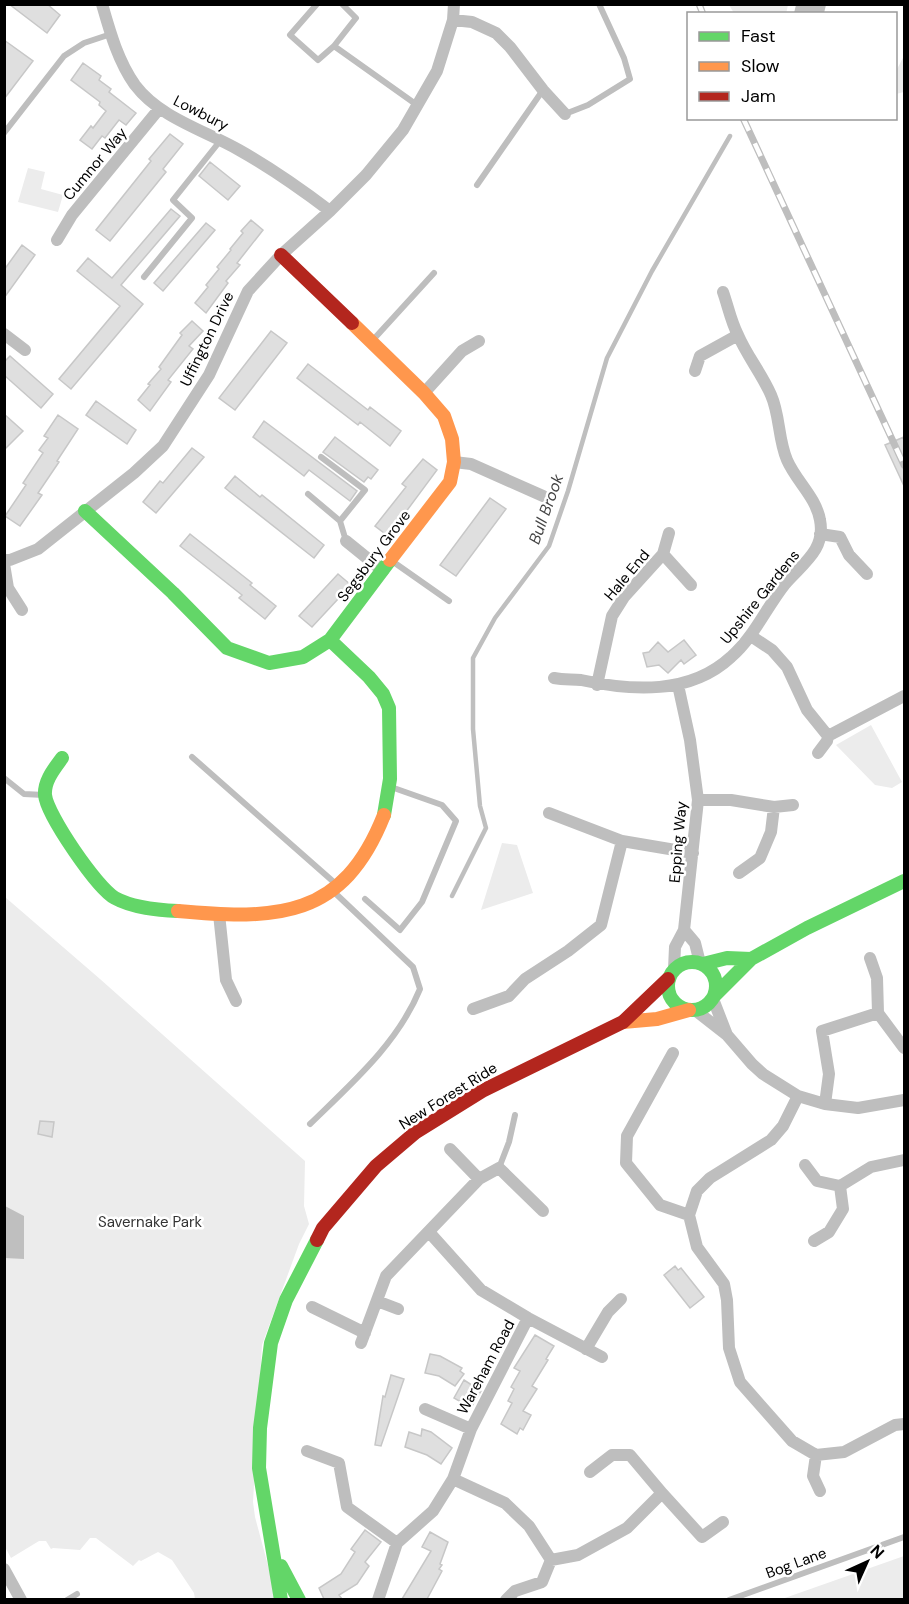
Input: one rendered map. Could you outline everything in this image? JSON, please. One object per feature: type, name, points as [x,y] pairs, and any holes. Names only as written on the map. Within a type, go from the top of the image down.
[{"type":"street","name":"Lowbury","points":[[102,4],[123,64],[136,86],[159,109],[289,179],[330,212]]},
{"type":"street","name":"Uffington Drive","points":[[4,562],[38,549],[134,473],[163,446],[186,414],[209,375],[248,291],[281,255],[330,212],[366,175],[403,130],[437,70],[453,20],[454,4]]},
{"type":"street","points":[[453,20],[472,22],[496,33],[565,114]]},
{"type":"street","name":"Cumnor Way","points":[[57,240],[72,215],[159,109]]},
{"type":"street","name":"Segsbury Grove","points":[[85,511],[173,593],[227,648],[269,663],[303,657],[330,640],[387,566],[450,482],[454,462],[452,439],[444,416],[424,393],[281,255]]},
{"type":"street","points":[[723,292],[738,335],[772,397],[782,448],[797,479],[816,508],[820,521],[820,534],[840,537],[849,555],[867,574]]},
{"type":"street","points":[[4,334],[25,350]]},
{"type":"street","points":[[695,371],[700,356],[738,335]]},
{"type":"street","points":[[424,393],[462,351],[479,341]]},
{"type":"street","points":[[454,462],[471,464],[543,496]]},
{"type":"street","name":"Hale End","points":[[597,685],[612,616],[624,597],[663,554],[669,533]]},
{"type":"street","name":"Upshire Gardens","points":[[678,685],[710,673],[732,657],[751,636],[786,584],[814,553],[819,544],[820,534]]},
{"type":"street","points":[[346,541],[387,566]]},
{"type":"street","name":"Hale End","points":[[663,554],[691,585]]},
{"type":"street","points":[[4,562],[8,588],[22,610]]},
{"type":"street","points":[[751,636],[772,650],[787,668],[807,710],[828,736]]},
{"type":"street","points":[[62,758],[50,776],[45,795],[59,826],[74,850],[113,898],[129,905],[219,914],[286,911],[328,894],[363,856],[380,827],[390,787],[389,706],[376,682],[330,640]]},
{"type":"street","points":[[554,678],[631,689],[678,685]]},
{"type":"street","name":"Epping Way","points":[[671,974],[675,947],[684,930],[698,800],[690,740],[678,685]]},
{"type":"street","points":[[818,753],[828,736],[904,696]]},
{"type":"street","points":[[698,800],[731,800],[774,807],[793,805]]},
{"type":"street","points":[[739,873],[760,858],[771,832],[774,807]]},
{"type":"street","points":[[549,813],[622,841],[693,853]]},
{"type":"street","points":[[473,1009],[509,996],[525,979],[568,951],[601,925],[622,841]]},
{"type":"street","name":"New Forest Ride","points":[[623,1022],[657,1019],[702,1008],[751,959],[807,928],[904,881]]},
{"type":"street","points":[[219,914],[226,980],[236,1001]]},
{"type":"street","points":[[684,930],[695,943],[702,964],[709,969],[716,981],[713,997],[727,1035]]},
{"type":"street","name":"New Forest Ride","points":[[281,1599],[259,1468],[260,1428],[271,1343],[286,1300],[323,1228],[376,1166],[416,1132],[482,1091],[623,1022],[671,974],[687,962],[702,964],[727,958],[751,959]]},
{"type":"street","points":[[870,958],[877,978],[878,1013],[904,1048]]},
{"type":"street","points":[[671,974],[669,995],[674,1003],[692,1010],[727,1035],[757,1069],[798,1096],[825,1104],[858,1108],[904,1100]]},
{"type":"street","points":[[825,1104],[829,1074],[822,1031],[878,1013]]},
{"type":"street","points":[[673,1053],[627,1136],[626,1163],[660,1205],[689,1215]]},
{"type":"street","points":[[798,1096],[783,1126],[771,1140],[710,1178],[697,1191],[689,1215],[697,1247],[724,1284],[729,1348],[740,1382],[792,1442],[816,1455],[844,1452],[895,1425],[904,1424]]},
{"type":"street","points":[[450,1149],[479,1179]]},
{"type":"street","points":[[805,1165],[817,1181],[840,1186],[871,1167],[904,1160]]},
{"type":"street","points":[[312,1307],[363,1338],[386,1276],[479,1179],[499,1168],[543,1211]]},
{"type":"street","points":[[814,1241],[829,1232],[843,1209],[840,1186]]},
{"type":"street","points":[[429,1232],[481,1290],[602,1357]]},
{"type":"street","points":[[586,1349],[608,1312],[621,1299]]},
{"type":"street","points":[[377,1301],[398,1309]]},
{"type":"street","name":"Wareham Road","points":[[378,1599],[397,1543],[433,1511],[453,1479],[471,1429],[528,1318]]},
{"type":"street","name":"Wareham Road","points":[[425,1408],[471,1429]]},
{"type":"street","points":[[307,1451],[339,1463],[347,1507],[397,1543]]},
{"type":"street","points":[[590,1472],[612,1455],[630,1455],[702,1537],[723,1522]]},
{"type":"street","points":[[816,1455],[813,1476],[820,1491]]},
{"type":"street","points":[[453,1479],[506,1503],[529,1526],[551,1560]]},
{"type":"street","points":[[551,1560],[578,1555],[627,1528],[662,1493]]},
{"type":"street","name":"New Forest Ride","points":[[273,1548],[299,1599]]},
{"type":"street","points":[[506,1599],[515,1591],[543,1582],[551,1560]]},
{"type":"street","points":[[4,1569],[21,1599]]},
{"type":"lane","points":[[317,4],[290,35],[318,60],[334,46],[356,18],[342,4]]},
{"type":"lane","points":[[565,114],[588,105],[630,79],[624,58],[599,4]]},
{"type":"lane","points":[[4,133],[64,56],[84,43],[111,34]]},
{"type":"lane","points":[[334,46],[417,105]]},
{"type":"lane","points":[[477,185],[543,90]]},
{"type":"lane","points":[[144,277],[192,218],[172,200],[220,140]]},
{"type":"lane","points":[[371,342],[434,273]]},
{"type":"lane","points":[[321,457],[365,490],[340,521]]},
{"type":"lane","points":[[308,494],[340,521],[346,541]]},
{"type":"lane","points":[[387,566],[449,601]]},
{"type":"lane","points":[[192,757],[335,888],[413,967],[420,989],[410,1012],[369,1066],[310,1124]]},
{"type":"lane","points":[[4,778],[24,794],[45,795]]},
{"type":"lane","points":[[365,899],[400,930],[422,902],[456,821],[442,805],[390,787]]},
{"type":"lane","points":[[499,1168],[509,1142],[515,1115]]},
{"type":"lane","name":"Bog Lane","points":[[729,1599],[904,1537]]},
{"type":"lane","points":[[67,1599],[77,1594]]},
{"type":"green space","points":[[729,5],[788,5],[786,12],[733,12]]},
{"type":"green space","points":[[904,56],[904,92],[897,94],[897,69]]},
{"type":"green space","points":[[28,168],[45,172],[41,189],[63,195],[58,212],[18,202]]},
{"type":"green space","points":[[871,725],[902,782],[892,788],[875,785],[836,745]]},
{"type":"green space","points":[[502,843],[517,845],[533,893],[481,910]]},
{"type":"green space","name":"Savernake Park","points":[[5,897],[305,1161],[304,1206],[309,1224],[299,1244],[262,1345],[253,1502],[277,1599],[195,1599],[194,1593],[172,1560],[158,1552],[139,1560],[133,1566],[96,1538],[90,1538],[80,1550],[51,1549],[46,1541],[39,1541],[11,1558],[5,1547]]},
{"type":"green space","points":[[904,1556],[904,1599],[782,1599]]},
{"type":"shaded area","points":[[796,4],[826,5],[824,12],[794,12]]},
{"type":"shaded area","points":[[5,1206],[24,1216],[24,1259],[5,1258]]},
{"type":"building","points":[[9,4],[47,4],[60,15],[47,33]]},
{"type":"building","points":[[4,40],[33,61],[4,99]]},
{"type":"building","points":[[83,63],[101,76],[99,80],[111,89],[109,92],[136,113],[126,125],[119,120],[105,138],[102,136],[92,149],[80,140],[106,111],[99,105],[100,102],[71,80]]},
{"type":"building","points":[[170,134],[183,144],[163,169],[166,172],[110,241],[96,230]]},
{"type":"building","points":[[210,162],[240,186],[228,200],[199,176]]},
{"type":"building","points":[[171,209],[180,216],[121,285],[143,304],[71,389],[59,379],[120,306],[77,271],[88,258],[112,278]]},
{"type":"building","points":[[251,220],[263,230],[237,263],[240,265],[226,281],[228,283],[206,313],[195,303],[219,269],[217,267],[243,233],[241,231]]},
{"type":"building","points":[[206,223],[215,230],[163,291],[154,283]]},
{"type":"building","points":[[22,245],[35,255],[4,298],[4,270]]},
{"type":"building","points":[[192,321],[203,331],[189,346],[193,349],[168,380],[171,382],[150,411],[138,400],[161,369],[159,367],[182,335],[180,333]]},
{"type":"building","points":[[271,331],[287,343],[235,410],[219,398]]},
{"type":"building","points":[[10,356],[53,394],[41,408],[4,375],[4,362]]},
{"type":"building","points":[[308,364],[368,410],[370,407],[401,431],[390,446],[360,422],[358,425],[297,378]]},
{"type":"building","points":[[96,401],[136,430],[127,444],[86,415]]},
{"type":"building","points":[[4,414],[23,431],[4,450]]},
{"type":"building","points":[[58,415],[78,429],[38,493],[42,495],[20,526],[5,516],[26,485],[23,483],[43,453],[39,450],[48,438],[44,436]]},
{"type":"building","points":[[264,421],[357,491],[350,501],[309,470],[304,476],[253,437]]},
{"type":"building","points":[[335,437],[378,470],[371,479],[368,477],[364,482],[323,452]]},
{"type":"building","points":[[904,437],[904,486],[885,445]]},
{"type":"building","points":[[192,448],[204,457],[156,513],[143,502],[160,481],[163,483]]},
{"type":"building","points":[[423,459],[437,470],[388,536],[375,526],[406,487],[402,484]]},
{"type":"building","points":[[235,476],[324,545],[314,558],[225,488]]},
{"type":"building","points":[[490,498],[506,509],[456,576],[440,565]]},
{"type":"building","points":[[190,534],[252,583],[250,585],[276,606],[265,619],[239,598],[242,595],[180,546]]},
{"type":"building","points":[[338,574],[351,585],[312,627],[299,616]]},
{"type":"building","points":[[684,640],[696,655],[684,664],[681,660],[668,673],[659,665],[647,667],[643,653],[649,652],[658,642],[668,652]]},
{"type":"building","points":[[40,1121],[54,1122],[52,1137],[38,1134]]},
{"type":"building","points":[[675,1266],[678,1270],[681,1268],[704,1297],[690,1308],[664,1275]]},
{"type":"building","points":[[535,1335],[554,1346],[532,1386],[537,1389],[523,1411],[531,1415],[523,1430],[520,1428],[517,1434],[501,1424],[512,1403],[508,1401],[514,1389],[511,1387],[520,1371],[514,1368]]},
{"type":"building","points":[[430,1354],[440,1356],[462,1368],[460,1371],[464,1374],[455,1386],[439,1376],[425,1373]]},
{"type":"building","points":[[391,1375],[404,1379],[381,1446],[375,1445],[383,1396],[385,1397]]},
{"type":"building","points":[[464,1380],[481,1391],[471,1408],[454,1398]]},
{"type":"building","points":[[422,1429],[431,1432],[452,1448],[441,1464],[427,1455],[405,1447],[409,1432],[421,1436]]},
{"type":"building","points":[[365,1530],[381,1542],[365,1562],[369,1566],[357,1584],[339,1595],[342,1599],[324,1599],[319,1588],[341,1574],[355,1552],[351,1549]]},
{"type":"building","points":[[430,1532],[448,1542],[440,1564],[442,1565],[439,1569],[442,1571],[427,1599],[402,1599],[431,1551],[422,1547]]},
{"type":"waterway","name":"Bull Brook","points":[[452,896],[486,828],[480,806],[473,729],[473,658],[495,618],[549,546],[568,491],[607,358],[652,271],[730,136]]},
{"type":"railway","points":[[699,4],[702,12]]},
{"type":"railway","points":[[744,120],[904,465]]},
{"type":"traffic: fast","points":[[85,511],[173,593],[227,648],[269,663],[303,657],[330,640],[390,560]]},
{"type":"traffic: fast","points":[[330,640],[369,677],[383,694],[389,708],[390,779],[384,815]]},
{"type":"traffic: fast","points":[[62,758],[48,780],[45,795],[63,834],[85,866],[115,898],[138,906],[178,911]]},
{"type":"traffic: fast","points":[[714,996],[751,959],[807,928],[904,881]]},
{"type":"traffic: fast","points":[[703,964],[727,958],[751,959]]},
{"type":"traffic: fast","points":[[687,962],[697,962],[709,969],[716,981],[716,986],[716,991],[709,1003],[697,1010],[687,1010],[672,999],[668,991],[668,981],[679,966],[687,962]]},
{"type":"traffic: fast","points":[[281,1600],[259,1468],[260,1428],[271,1343],[286,1300],[317,1240]]},
{"type":"traffic: fast","points":[[281,1566],[299,1600]]},
{"type":"traffic: slow","points":[[352,323],[424,393],[444,416],[452,439],[454,462],[450,482],[390,560]]},
{"type":"traffic: slow","points":[[178,911],[246,914],[276,912],[303,905],[327,893],[348,875],[367,849],[384,815]]},
{"type":"traffic: slow","points":[[623,1022],[657,1019],[689,1010]]},
{"type":"traffic: jam","points":[[281,255],[352,323]]},
{"type":"traffic: jam","points":[[317,1240],[323,1228],[376,1166],[416,1132],[482,1091],[623,1022],[668,979]]}]
